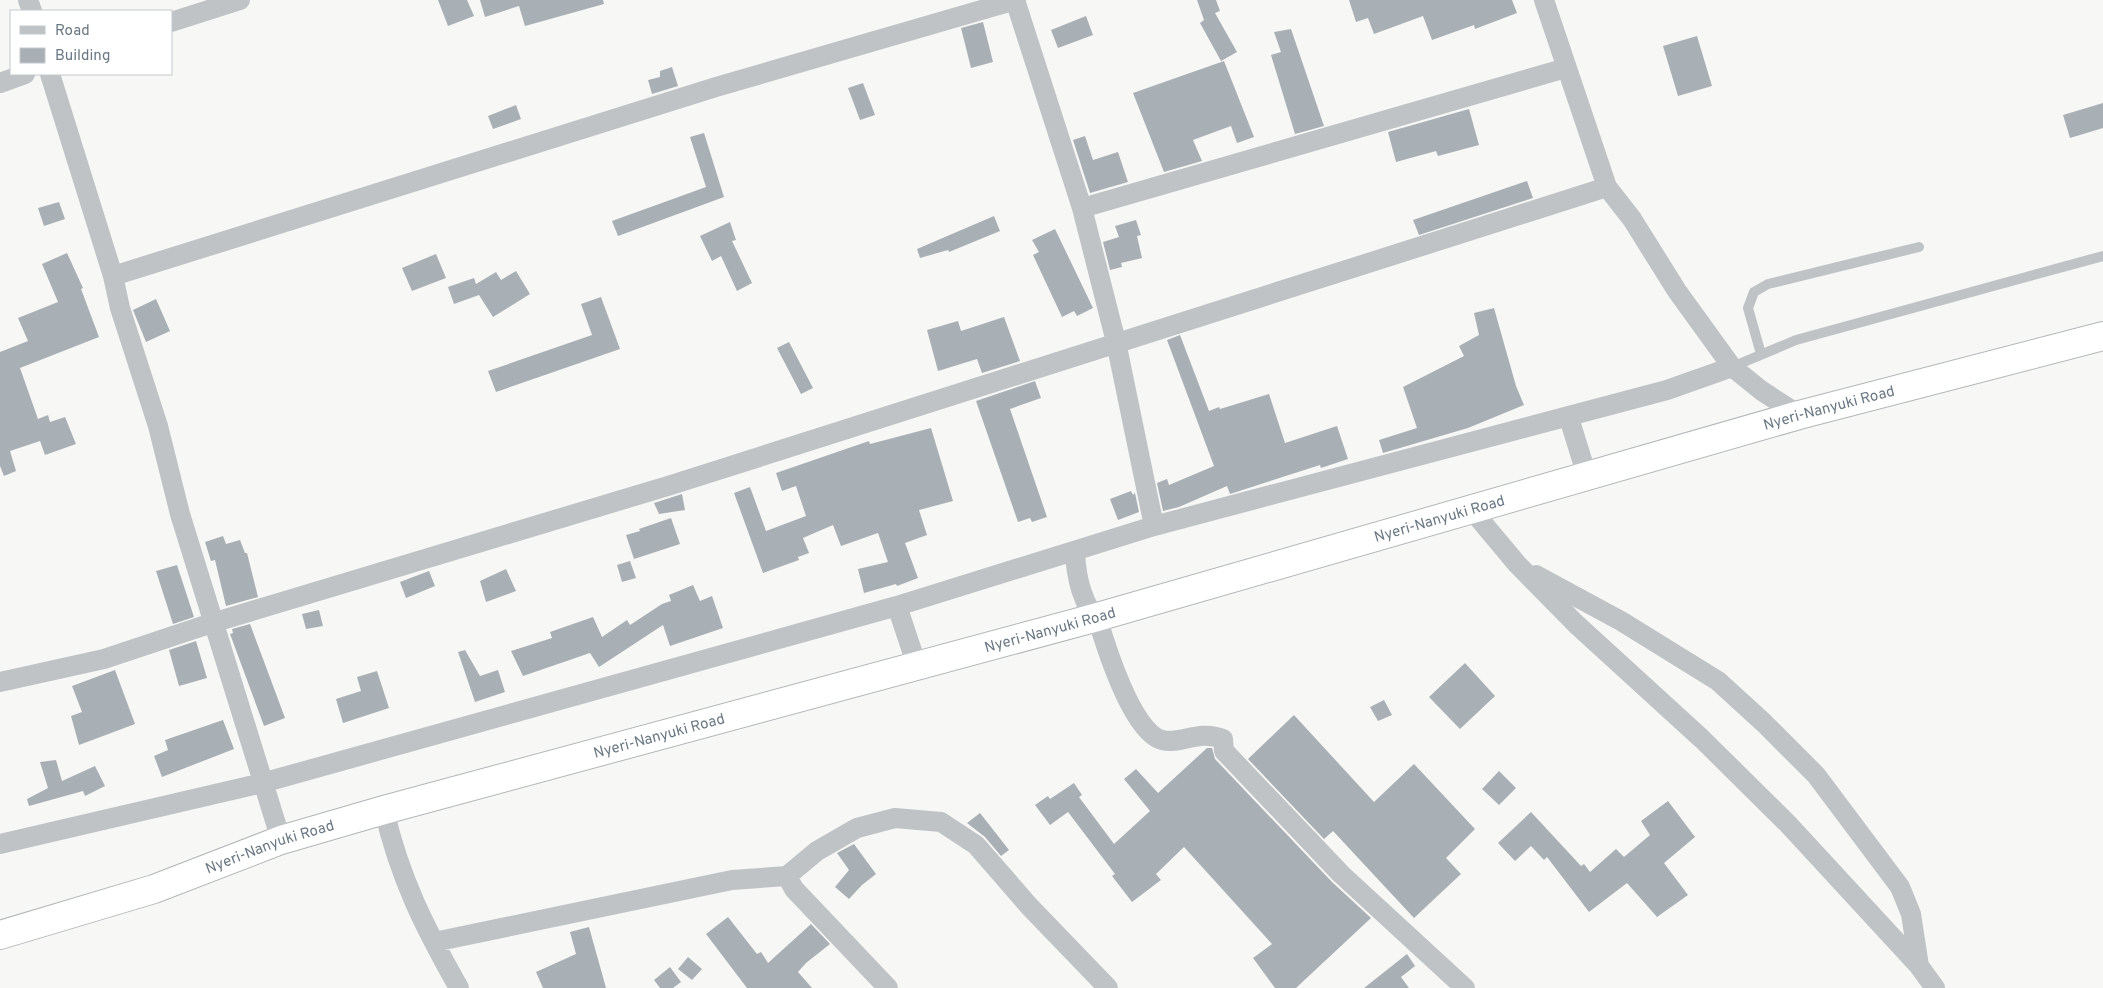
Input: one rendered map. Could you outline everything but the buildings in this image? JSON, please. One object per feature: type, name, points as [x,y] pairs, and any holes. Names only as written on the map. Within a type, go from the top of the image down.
[{"type":"highway","name":"Nyeri-Nanyuki Road","points":[[0,935],[154,889],[281,840],[384,810],[917,666],[1097,621],[1471,509],[1798,416],[2103,336]]},
{"type":"street","points":[[172,22],[240,0]]},
{"type":"street","points":[[113,276],[726,84],[1015,0],[1082,208],[1116,342],[1154,526]]},
{"type":"street","points":[[1544,0],[1607,187],[1632,220],[1677,291],[1732,367],[1798,416]]},
{"type":"street","points":[[1082,208],[1566,68]]},
{"type":"street","points":[[0,83],[22,75]]},
{"type":"street","points":[[50,75],[113,276],[120,308],[158,426],[180,514],[212,623],[281,840]]},
{"type":"street","points":[[0,682],[104,659],[212,623],[790,448],[1116,342],[1607,187]]},
{"type":"street","points":[[0,844],[262,783],[897,606],[1154,526],[1569,418],[1667,390],[1732,367]]},
{"type":"street","points":[[1569,418],[1587,476]]},
{"type":"street","points":[[1471,509],[1517,564],[1576,624],[1695,732],[1767,804],[1918,966],[1935,988]]},
{"type":"street","points":[[1075,551],[1076,576],[1097,621],[1120,684],[1136,713],[1154,737],[1168,741],[1200,735],[1213,735],[1223,738],[1224,751],[1341,874],[1465,988]]},
{"type":"street","points":[[1517,564],[1621,621],[1718,681],[1764,723],[1816,775],[1900,887],[1911,914],[1918,966]]},
{"type":"street","points":[[897,606],[917,666]]},
{"type":"street","points":[[384,810],[393,847],[406,882],[434,942],[459,988]]},
{"type":"street","points":[[434,942],[732,880],[787,876],[817,851],[856,828],[895,818],[941,822],[976,845],[1029,906],[1108,988]]},
{"type":"street","points":[[787,876],[794,889],[888,988]]},
{"type":"lane","points":[[1761,354],[1748,308],[1754,292],[1768,284],[1919,247]]},
{"type":"lane","points":[[1732,367],[1796,340],[2103,256]]}]
